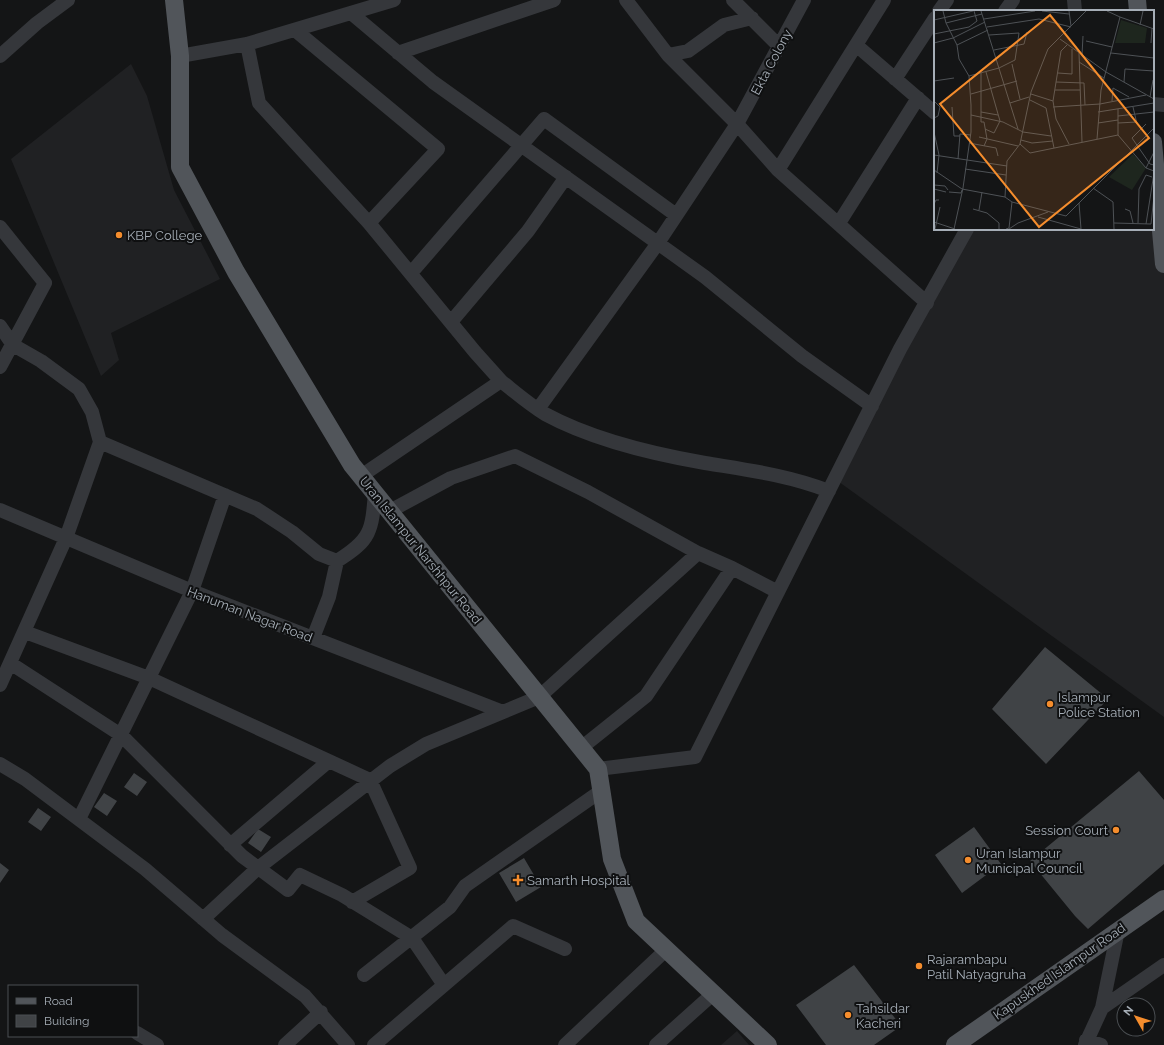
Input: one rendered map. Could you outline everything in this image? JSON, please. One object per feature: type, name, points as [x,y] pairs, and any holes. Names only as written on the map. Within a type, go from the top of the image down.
[{"type":"main road","name":"Uran Islampur Narshhpur Road","points":[[174,0],[180,56],[180,168],[236,272],[352,465],[598,769]]},
{"type":"main road","points":[[1136,0],[1138,10]]},
{"type":"main road","points":[[1154,147],[1158,169],[1164,264]]},
{"type":"main road","points":[[598,769],[612,859],[636,921],[768,1045]]},
{"type":"main road","name":"Kapuskhed Islampur Road","points":[[955,1045],[1164,899]]},
{"type":"street","points":[[0,56],[37,23],[68,0]]},
{"type":"street","points":[[180,56],[247,44],[351,13],[375,2],[394,0]]},
{"type":"street","points":[[398,53],[554,0]]},
{"type":"street","points":[[626,0],[668,55],[737,124],[778,170],[927,303]]},
{"type":"street","points":[[733,0],[779,46]]},
{"type":"street","name":"Ekta Colony","points":[[538,409],[658,243],[737,124],[804,0]]},
{"type":"street","points":[[778,170],[884,0]]},
{"type":"street","points":[[940,10],[947,0]]},
{"type":"street","points":[[1074,0],[1075,10]]},
{"type":"street","points":[[1006,10],[1018,2]]},
{"type":"street","points":[[351,13],[433,82],[658,243],[728,295],[802,356],[872,406]]},
{"type":"street","points":[[668,55],[688,51],[724,25],[752,18]]},
{"type":"street","points":[[895,78],[934,20]]},
{"type":"street","points":[[295,30],[438,149],[369,223]]},
{"type":"street","points":[[247,44],[259,103],[369,223],[474,352],[501,381],[538,409],[577,428],[621,443],[704,463],[766,472],[795,479],[829,492]]},
{"type":"street","points":[[856,45],[934,112]]},
{"type":"street","points":[[839,223],[918,98]]},
{"type":"street","points":[[1154,104],[1164,105]]},
{"type":"street","points":[[411,273],[544,119],[676,215]]},
{"type":"street","points":[[451,322],[528,231],[566,177]]},
{"type":"street","points":[[0,227],[45,283],[0,367]]},
{"type":"street","points":[[598,769],[695,757],[900,349],[966,230]]},
{"type":"street","points":[[0,326],[13,345],[41,360],[79,389],[92,412],[100,442],[66,538],[0,685]]},
{"type":"street","points":[[362,476],[501,381]]},
{"type":"street","points":[[100,442],[257,509],[292,532],[319,554],[337,561]]},
{"type":"street","points":[[390,512],[451,478],[515,456],[588,492],[698,553],[732,568],[778,592]]},
{"type":"street","points":[[313,638],[329,598],[337,561],[357,549],[368,536],[373,520],[375,492]]},
{"type":"street","points":[[79,819],[192,591],[225,495]]},
{"type":"street","name":"Hanuman Nagar Road","points":[[0,510],[192,591],[503,712]]},
{"type":"street","points":[[204,919],[258,868],[370,780],[426,744],[539,697],[698,553]]},
{"type":"street","points":[[581,748],[646,696],[732,568]]},
{"type":"street","points":[[25,632],[149,678],[370,780],[410,868],[352,902]]},
{"type":"street","points":[[10,663],[121,735],[230,845],[242,856],[288,890],[300,875],[352,902],[412,938],[444,985]]},
{"type":"street","points":[[230,845],[329,761]]},
{"type":"street","points":[[0,764],[25,779],[145,869],[222,936],[305,996],[348,1045]]},
{"type":"street","points":[[364,974],[450,907],[465,886],[601,791]]},
{"type":"street","points":[[374,1045],[513,926],[565,949]]},
{"type":"street","points":[[1101,1045],[1086,1042],[1102,1008],[1118,930]]},
{"type":"street","points":[[565,1045],[667,949]]},
{"type":"street","points":[[1102,1008],[1164,965]]},
{"type":"street","points":[[656,1045],[714,993]]},
{"type":"street","points":[[286,1045],[320,1012]]},
{"type":"street","points":[[138,1034],[157,1045]]},
{"type":"shaded area","name":"KBP College","points":[[131,64],[147,96],[174,190],[220,279],[111,333],[119,360],[101,376],[11,159]]},
{"type":"shaded area","points":[[967,230],[1153,230],[1164,263],[1164,717],[835,479]]},
{"type":"shaded area","points":[[737,1031],[749,1045],[721,1045]]},
{"type":"building","name":"Islampur Police Station","points":[[1045,647],[1108,699],[1046,764],[992,709]]},
{"type":"building","name":"Session Court","points":[[1139,771],[1164,800],[1164,864],[1088,929],[1075,916],[1030,861]]},
{"type":"building","points":[[134,773],[147,782],[137,796],[124,787]]},
{"type":"building","points":[[104,793],[117,801],[107,816],[94,807]]},
{"type":"building","points":[[38,808],[51,817],[41,831],[28,822]]},
{"type":"building","name":"Uran Islampur Municipal Council","points":[[974,827],[1001,864],[962,893],[935,855]]},
{"type":"building","points":[[258,829],[271,837],[261,852],[248,843]]},
{"type":"building","points":[[524,858],[541,887],[516,902],[499,873]]},
{"type":"building","points":[[0,863],[9,870],[0,883]]},
{"type":"building","name":"Tahsildar Kacheri","points":[[854,965],[901,1026],[874,1045],[826,1045],[796,1005]]},
{"type":"place","name":"KBP College","points":[[119,235]]},
{"type":"place","name":"Islampur Police Station","points":[[1050,704]]},
{"type":"place","name":"Session Court","points":[[1116,830]]},
{"type":"place","name":"Uran Islampur Municipal Council","points":[[968,860]]},
{"type":"place","name":"Samarth Hospital","points":[[518,880]]},
{"type":"place","name":"Rajarambapu Patil Natyagruha","points":[[919,966]]},
{"type":"place","name":"Tahsildar Kacheri","points":[[848,1015]]}]
